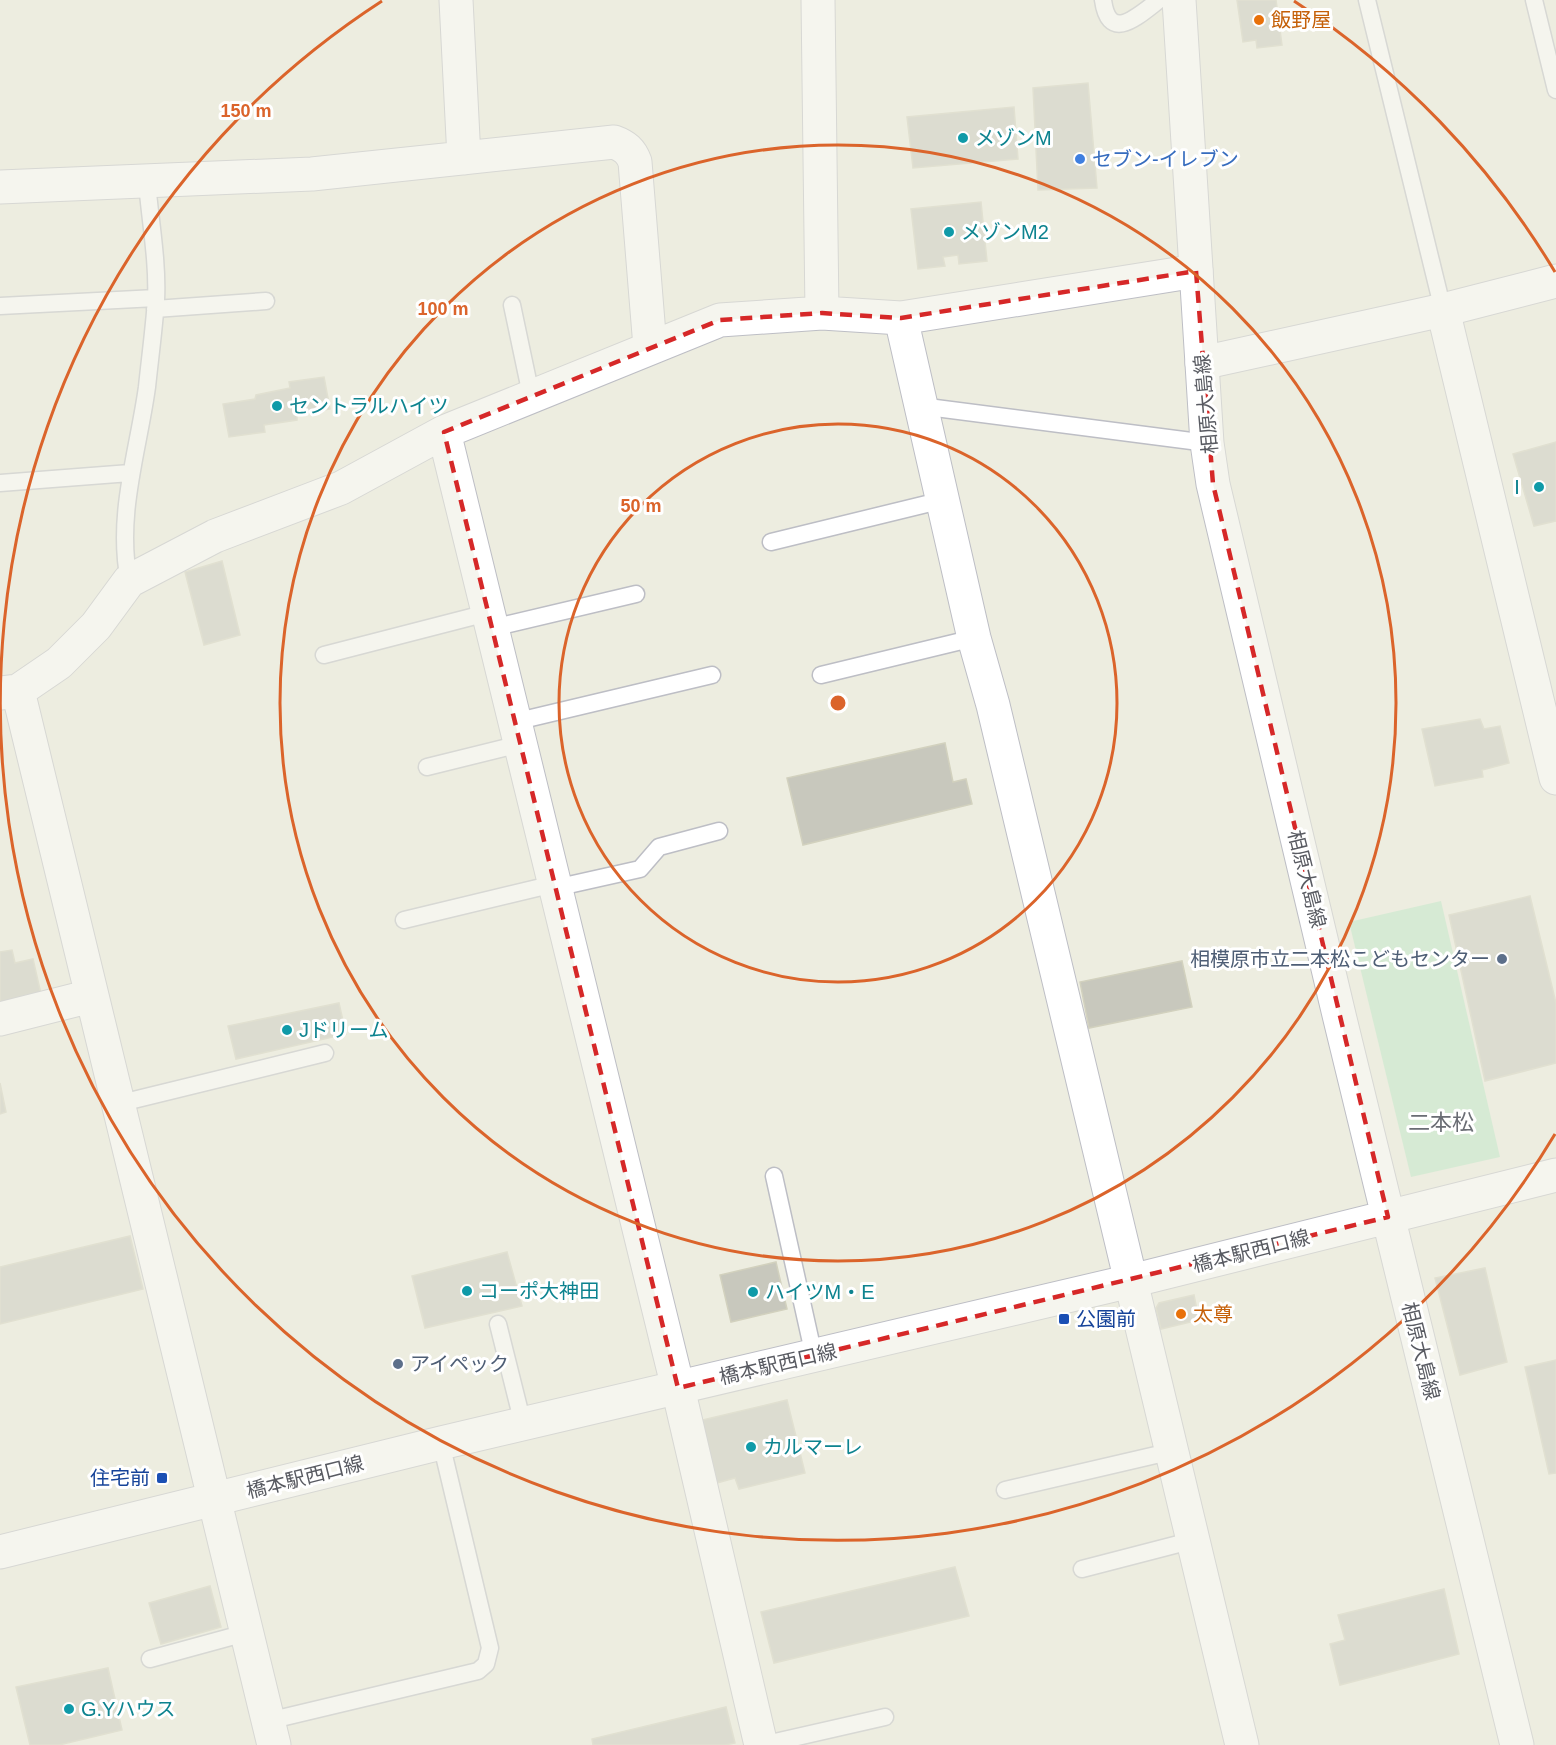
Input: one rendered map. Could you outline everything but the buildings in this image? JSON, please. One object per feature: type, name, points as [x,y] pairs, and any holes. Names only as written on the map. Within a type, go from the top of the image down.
[{"type":"street","points":[[456,0],[464,158]]},
{"type":"street","points":[[818,0],[822,313]]},
{"type":"street","name":"相原大島線","points":[[1179,0],[1207,443],[1222,525],[1517,1745]]},
{"type":"street","points":[[0,187],[312,174],[614,142],[623,145],[631,153],[635,162],[650,347]]},
{"type":"street","points":[[271,1733],[249,1632],[214,1500],[91,996],[9,692],[59,663],[78,645],[129,581],[215,536],[341,488],[444,432],[720,320],[822,313],[901,318],[1196,271]]},
{"type":"street","points":[[1202,363],[1556,281]]},
{"type":"street","points":[[1443,309],[1556,778]]},
{"type":"street","points":[[901,318],[974,638],[999,728],[1242,1745]]},
{"type":"street","points":[[444,432],[678,1388],[761,1745]]},
{"type":"street","points":[[0,1019],[91,996]]},
{"type":"street","name":"橋本駅西口線","points":[[0,1551],[441,1443],[1131,1281],[1556,1175]]},
{"type":"lane","points":[[1103,0],[1105,15],[1110,22],[1118,24],[1128,23],[1159,0]]},
{"type":"lane","points":[[1367,0],[1443,309]]},
{"type":"lane","points":[[1534,0],[1556,90]]},
{"type":"lane","points":[[129,581],[124,554],[130,474],[146,389],[155,304],[147,182]]},
{"type":"lane","points":[[0,306],[266,301]]},
{"type":"lane","points":[[512,305],[531,395]]},
{"type":"lane","points":[[920,406],[1207,443]]},
{"type":"lane","points":[[0,483],[130,474]]},
{"type":"lane","points":[[771,542],[944,500]]},
{"type":"lane","points":[[324,655],[636,594]]},
{"type":"lane","points":[[821,675],[974,638]]},
{"type":"lane","points":[[427,767],[517,733],[712,675]]},
{"type":"lane","points":[[404,920],[640,869],[659,847],[719,831]]},
{"type":"lane","points":[[117,1104],[325,1053]]},
{"type":"lane","points":[[774,1176],[814,1356]]},
{"type":"lane","points":[[498,1324],[523,1424]]},
{"type":"lane","points":[[271,1733],[478,1671],[486,1664],[490,1648],[441,1443]]},
{"type":"lane","points":[[1005,1490],[1173,1451]]},
{"type":"lane","points":[[1082,1569],[1194,1540]]},
{"type":"lane","points":[[150,1659],[249,1632]]},
{"type":"lane","points":[[761,1745],[885,1717]]},
{"type":"highlighted area","points":[[1196,271],[1213,484],[1388,1217],[678,1388],[444,432],[720,320],[822,313],[901,318]]},
{"type":"green space","points":[[1441,901],[1500,1157],[1411,1177],[1349,922]]},
{"type":"place","name":"飯野屋","points":[[1259,20]]},
{"type":"place","name":"メゾンM","points":[[963,138]]},
{"type":"place","name":"セブン-イレブン","points":[[1080,159]]},
{"type":"place","name":"メゾンM2","points":[[949,232]]},
{"type":"place","name":"セントラルハイツ","points":[[277,406]]},
{"type":"place","name":"Ⅰ","points":[[1539,487]]},
{"type":"place","name":"相模原市立二本松こどもセンター","points":[[1502,959]]},
{"type":"place","name":"Jドリーム","points":[[287,1030]]},
{"type":"place","name":"コーポ大神田","points":[[467,1291]]},
{"type":"place","name":"ハイツM・E","points":[[753,1292]]},
{"type":"place","name":"太尊","points":[[1181,1314]]},
{"type":"place","name":"公園前","points":[[1064,1319]]},
{"type":"place","name":"アイペック","points":[[398,1364]]},
{"type":"place","name":"カルマーレ","points":[[751,1447]]},
{"type":"place","name":"住宅前","points":[[162,1478]]},
{"type":"place","name":"G.Yハウス","points":[[69,1709]]},
{"type":"district","name":"二本松","points":[[1441,1122]]}]
